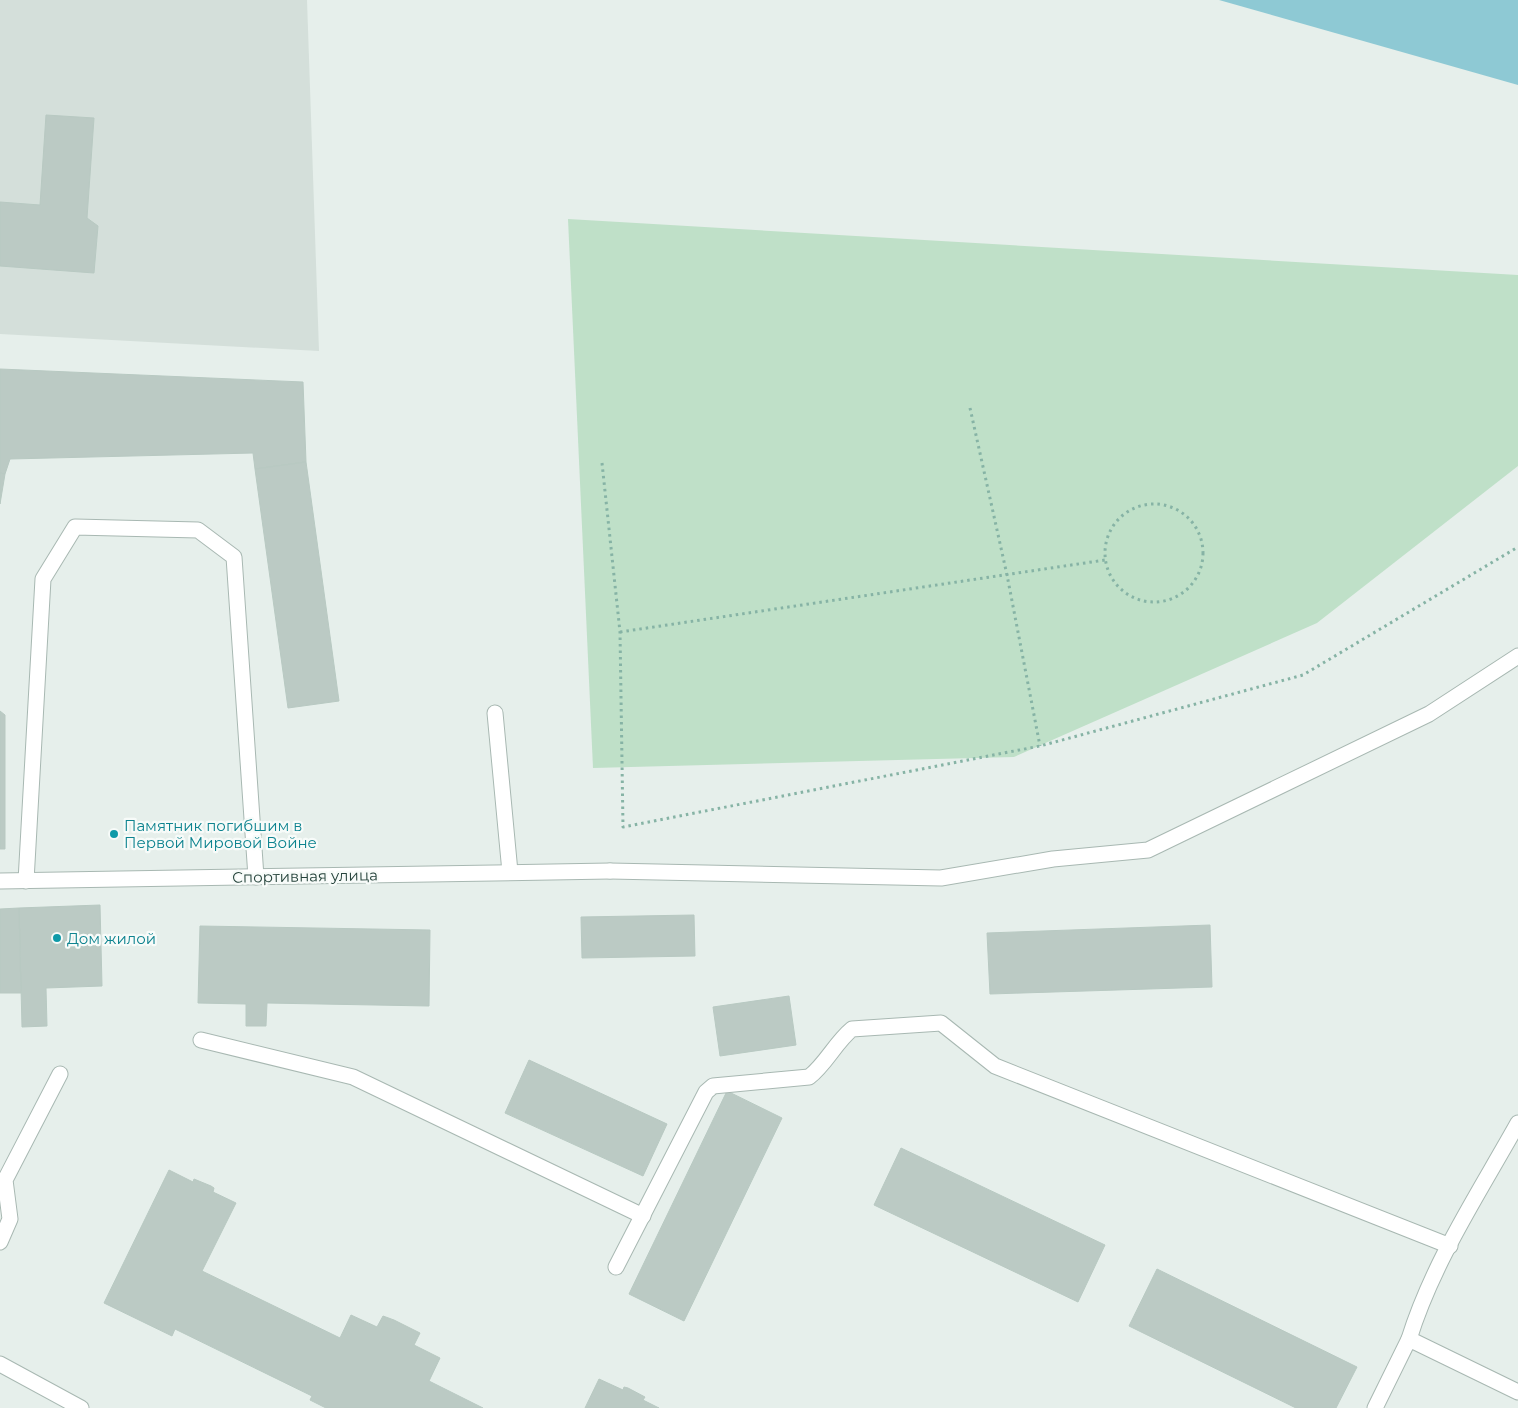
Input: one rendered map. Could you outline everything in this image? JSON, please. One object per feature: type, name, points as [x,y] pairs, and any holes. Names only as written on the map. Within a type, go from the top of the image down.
[{"type":"street","points":[[26,881],[43,579],[75,527],[198,530],[234,557],[256,877]]},
{"type":"street","name":"Спортивная улица","points":[[0,882],[610,870],[941,878],[1053,859],[1148,850],[1428,714],[1518,656]]},
{"type":"street","points":[[495,713],[510,872]]},
{"type":"street","points":[[616,1267],[706,1092],[713,1086],[809,1078],[818,1070],[843,1037],[852,1030],[941,1023],[995,1066],[1450,1246]]},
{"type":"street","points":[[201,1040],[353,1077],[643,1216]]},
{"type":"street","points":[[0,1242],[10,1219],[4,1170],[60,1074]]},
{"type":"street","points":[[1375,1408],[1409,1339],[1420,1304],[1518,1123]]},
{"type":"street","points":[[1409,1339],[1518,1392]]},
{"type":"street","points":[[0,1364],[75,1406]]},
{"type":"path","points":[[970,408],[1007,574],[1040,746]]},
{"type":"path","points":[[602,462],[620,632],[623,827],[1040,746],[1303,675],[1518,546]]},
{"type":"path","points":[[1152,504],[1168,507],[1183,514],[1194,526],[1201,541],[1203,557],[1195,580],[1178,596],[1163,602],[1147,602],[1125,593],[1109,575],[1105,560],[1105,544],[1111,528],[1122,516],[1136,507],[1152,504]]},
{"type":"path","points":[[620,632],[1105,560]]},
{"type":"shaded area","points":[[0,0],[307,0],[319,351],[0,334]]},
{"type":"green space","points":[[568,219],[1518,275],[1518,466],[1317,623],[1014,757],[593,768]]},
{"type":"water","points":[[1219,0],[1518,0],[1518,85]]},
{"type":"building","points":[[46,115],[94,118],[87,218],[98,226],[94,273],[0,266],[0,202],[40,205]]},
{"type":"building","points":[[0,369],[303,382],[306,462],[255,469],[253,453],[10,459],[5,474],[0,473]]},
{"type":"building","points":[[306,462],[339,701],[288,708],[255,469]]},
{"type":"building","points":[[0,473],[5,474],[0,504]]},
{"type":"building","points":[[0,711],[5,715],[5,849],[0,849]]},
{"type":"building","points":[[100,905],[102,986],[46,988],[47,1026],[22,1027],[19,908]]},
{"type":"building","points":[[19,908],[21,993],[0,993],[0,909]]},
{"type":"building","points":[[694,915],[695,956],[582,958],[581,917]]},
{"type":"building","points":[[1210,925],[1212,987],[990,994],[987,933]]},
{"type":"building","points":[[200,926],[430,930],[429,1006],[267,1003],[266,1026],[246,1026],[246,1004],[198,1003]]},
{"type":"building","points":[[789,996],[796,1045],[720,1056],[713,1007]]},
{"type":"building","points":[[529,1060],[667,1124],[643,1176],[505,1113]]},
{"type":"building","points":[[727,1091],[782,1118],[684,1321],[629,1294]]},
{"type":"building","points":[[901,1148],[1105,1245],[1078,1302],[874,1205]]},
{"type":"building","points":[[169,1170],[193,1182],[194,1179],[211,1186],[214,1188],[213,1192],[236,1203],[202,1271],[340,1338],[351,1315],[377,1327],[383,1316],[394,1320],[420,1333],[414,1345],[440,1358],[429,1381],[483,1408],[326,1408],[310,1400],[312,1396],[175,1329],[172,1336],[104,1303]]},
{"type":"building","points":[[1157,1269],[1357,1367],[1336,1408],[1296,1408],[1129,1326]]},
{"type":"building","points":[[599,1379],[623,1390],[624,1387],[628,1388],[645,1397],[643,1400],[659,1408],[585,1408]]},
{"type":"place","name":"Памятник погибшим в Первой Мировой Войне","points":[[114,834]]},
{"type":"place","name":"Дом жилой","points":[[57,938]]}]
